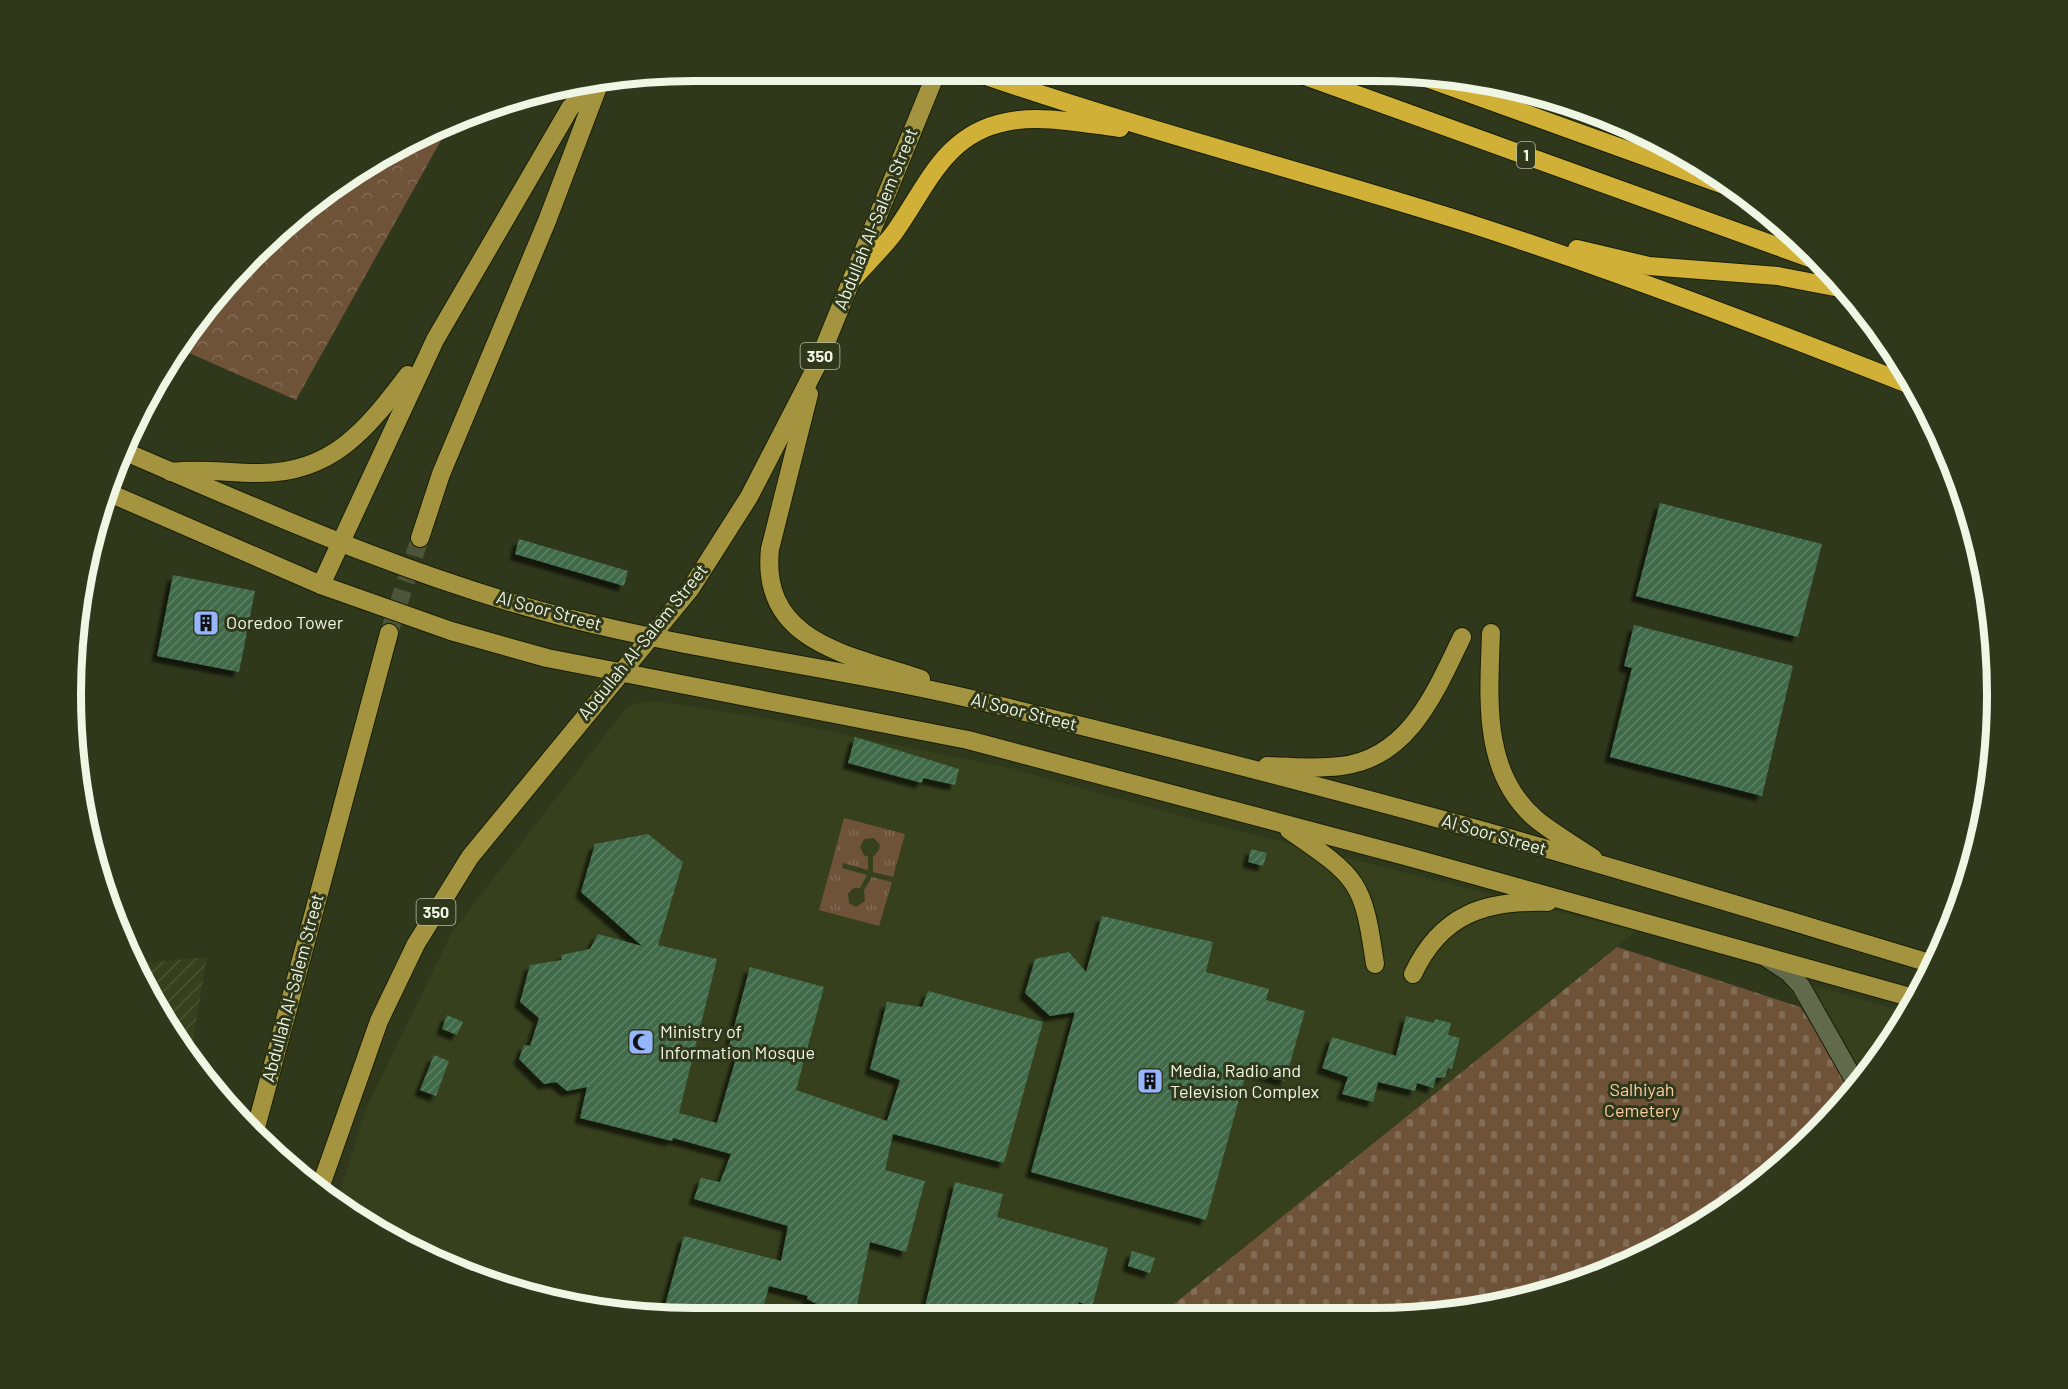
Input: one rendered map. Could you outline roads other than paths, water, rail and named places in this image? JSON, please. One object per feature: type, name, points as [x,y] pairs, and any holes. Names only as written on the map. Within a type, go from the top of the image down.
[{"type":"highway","points":[[1002,81],[1154,130],[1464,222],[1652,285],[1901,381]]},
{"type":"highway","name":"1","points":[[1319,81],[1800,255]]},
{"type":"highway","name":"1","points":[[1447,85],[1700,176]]},
{"type":"highway","points":[[851,281],[893,234],[941,160],[978,129],[1008,121],[1041,121],[1154,130]]},
{"type":"highway","points":[[1464,222],[1649,266],[1778,276],[1832,287]]},
{"type":"main road","name":"Abdullah Al-Salem Street","points":[[322,1182],[380,1021],[416,944],[470,857],[691,588],[749,497],[816,367],[933,81]]},
{"type":"main road","points":[[420,538],[441,474],[547,221],[597,89]]},
{"type":"main road","points":[[321,585],[435,340],[570,108],[586,91]]},
{"type":"main road","points":[[171,472],[196,468],[255,473],[283,472],[324,460],[362,432],[435,340]]},
{"type":"main road","points":[[816,367],[770,549],[769,580],[779,606],[795,628],[820,644],[991,703]]},
{"type":"main road","name":"Al Soor Street","points":[[131,454],[339,543],[499,598],[562,616],[651,637],[991,703],[1231,764],[1607,867],[1926,962]]},
{"type":"main road","points":[[115,495],[321,585],[451,631],[547,658],[968,740],[1575,903],[1908,996]]},
{"type":"main road","name":"Abdullah Al-Salem Street","points":[[257,1124],[389,633]]},
{"type":"main road","points":[[1491,633],[1491,723],[1494,750],[1500,770],[1511,789],[1534,818],[1607,867]]},
{"type":"main road","points":[[1231,764],[1344,766],[1374,755],[1412,728],[1426,709],[1462,637]]},
{"type":"main road","points":[[1278,822],[1329,858],[1353,880],[1366,907],[1375,964]]},
{"type":"main road","points":[[1413,974],[1422,956],[1437,936],[1456,919],[1474,910],[1515,902],[1575,903]]},
{"type":"street","points":[[1764,956],[1788,972],[1801,986],[1853,1077]]},
{"type":"tunnel","points":[[389,633],[420,538]]},
{"type":"place","name":"Ooredoo Tower","points":[[206,623]]},
{"type":"place","name":"Ministry of Information Mosque","points":[[641,1042]]},
{"type":"place","name":"Media, Radio and Television Complex","points":[[1150,1081]]},
{"type":"park label","name":"Salhiyah Cemetery","points":[[1642,1100]]}]
